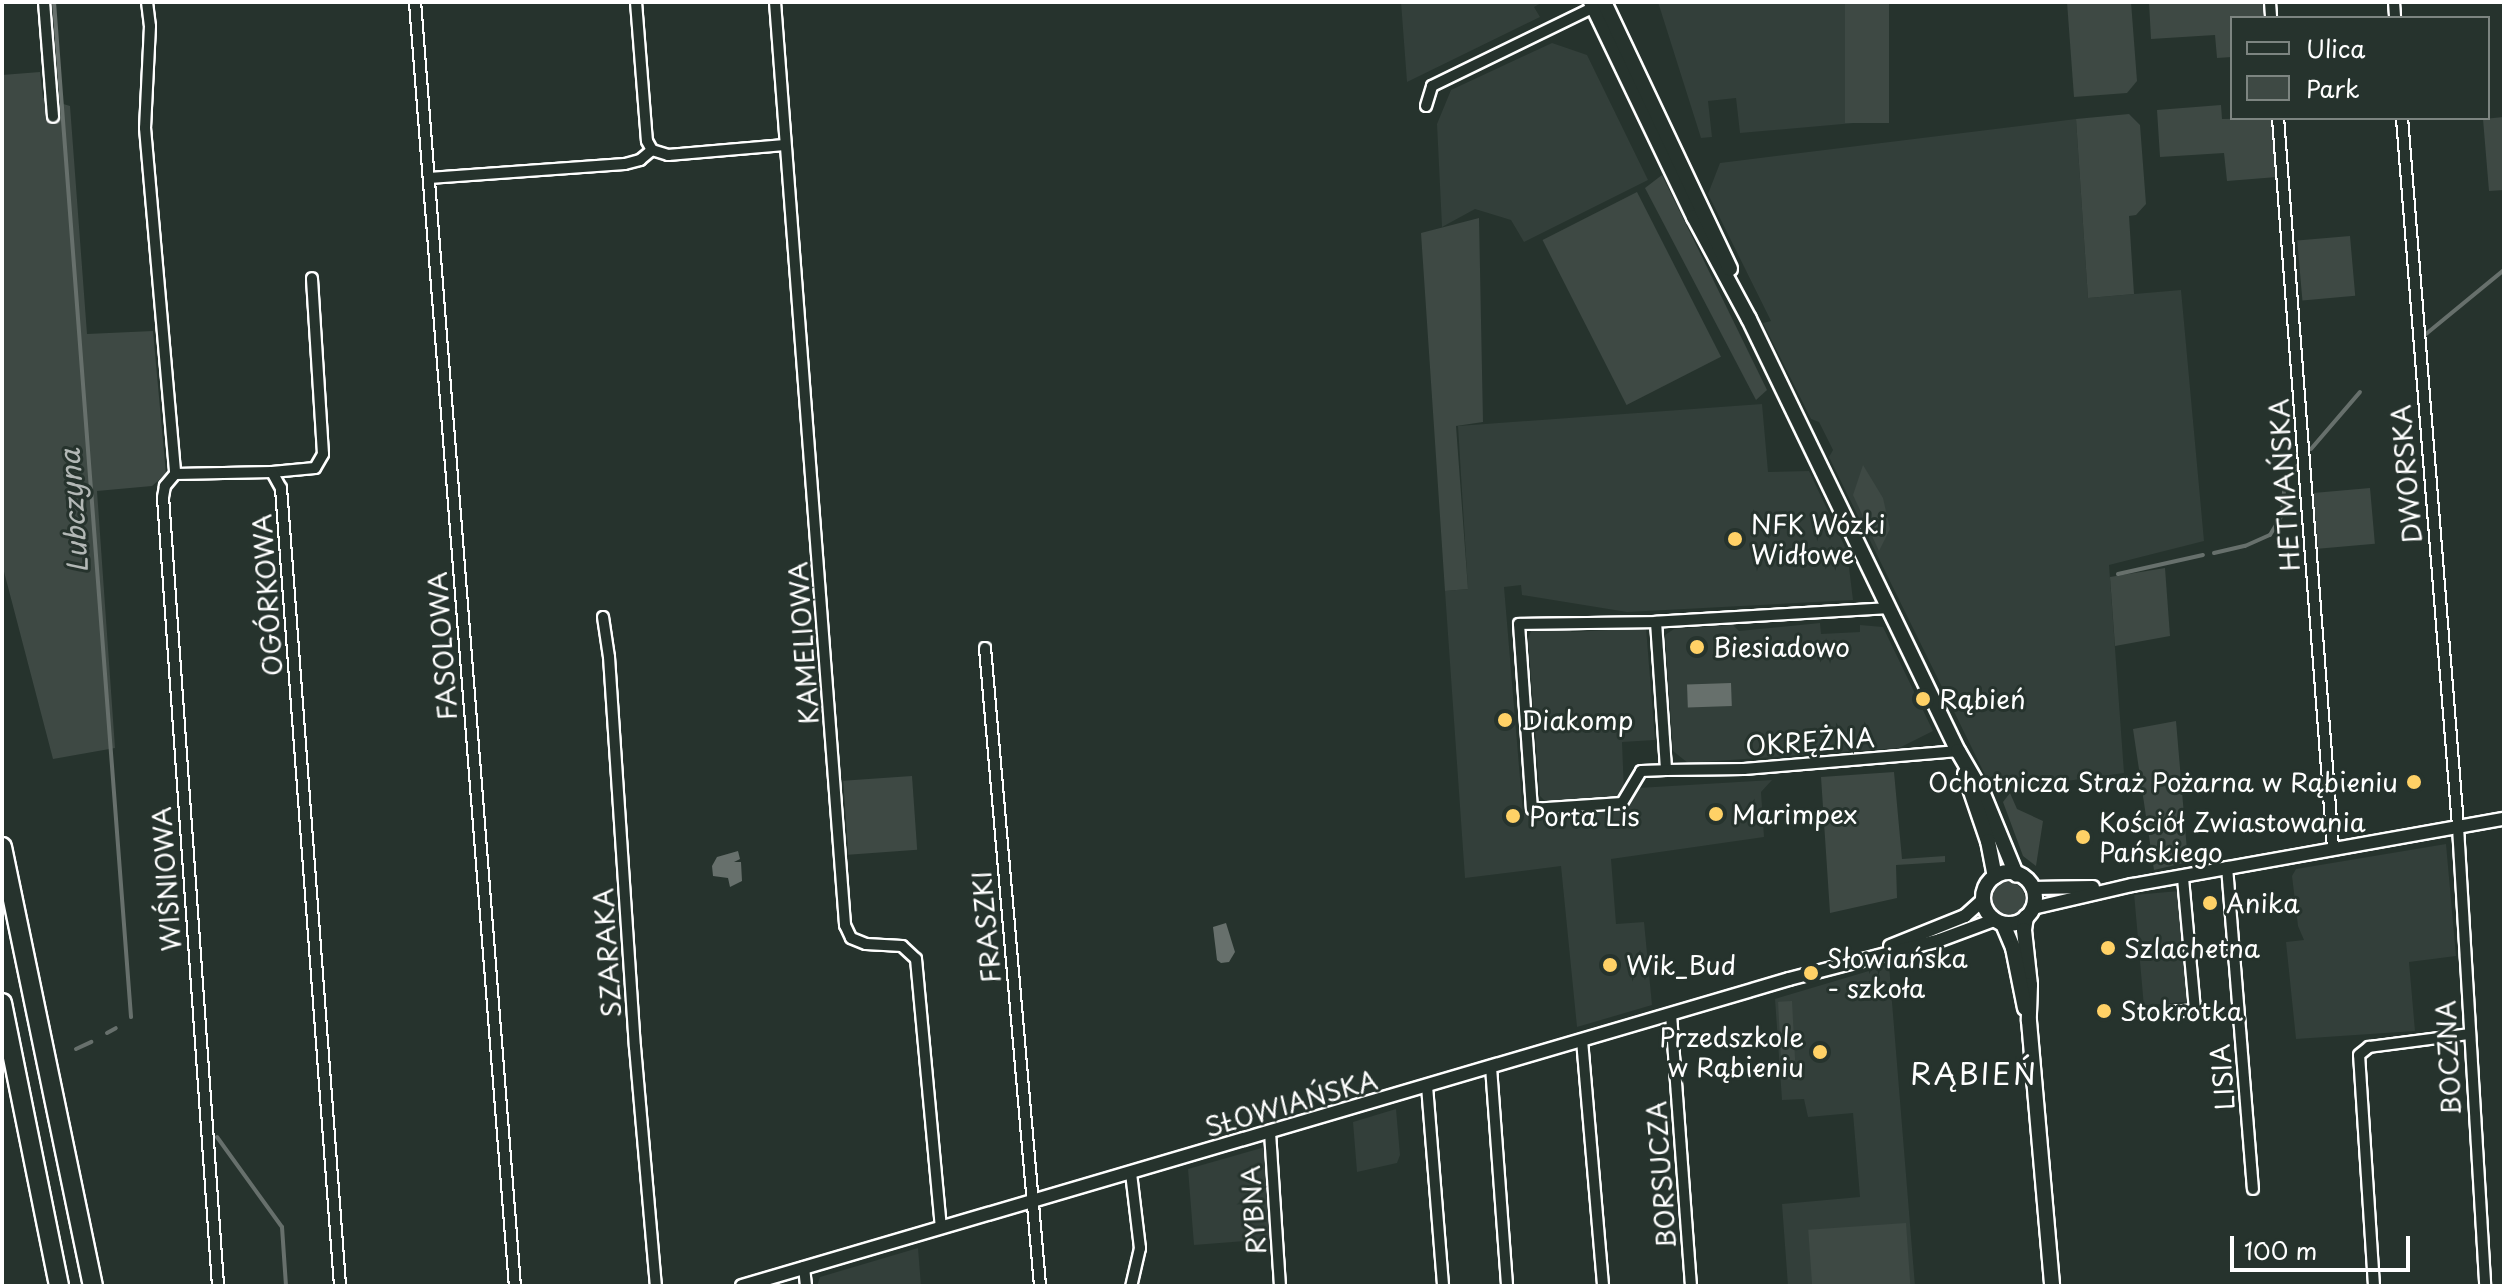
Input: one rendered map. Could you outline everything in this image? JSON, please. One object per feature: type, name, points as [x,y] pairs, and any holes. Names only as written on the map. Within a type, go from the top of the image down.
[{"type":"highway","points":[[2,847],[93,1286]]},
{"type":"highway","points":[[2,1003],[59,1286]]},
{"type":"main road","points":[[1598,4],[1958,751],[1983,794],[2016,874],[2032,888],[2029,1021],[2052,1286]]},
{"type":"main road","points":[[1958,751],[1988,841],[1995,876]]},
{"type":"main road","points":[[2016,874],[1995,876],[1985,888],[1983,900],[2013,948],[2029,1021]]},
{"type":"main road","points":[[1999,922],[2017,923],[2030,912]]},
{"type":"street","points":[[44,2],[53,117]]},
{"type":"street","points":[[147,2],[150,26],[145,128],[175,474],[315,468],[323,454],[312,278]]},
{"type":"street","name":"FASOLOWA","points":[[415,2],[515,1286]]},
{"type":"street","points":[[636,2],[647,141],[652,150],[668,155],[785,145]]},
{"type":"street","name":"KAMELIOWA","points":[[775,2],[845,925],[851,938],[866,944],[902,946],[916,959],[941,1228]]},
{"type":"street","points":[[1426,106],[1432,86],[1598,4]]},
{"type":"street","name":"HETMAŃSKA","points":[[2278,120],[2333,848]]},
{"type":"street","name":"DWORSKA","points":[[2402,120],[2458,827]]},
{"type":"street","points":[[429,178],[625,164],[640,160],[652,150]]},
{"type":"street","name":"OGÓRKOWA","points":[[272,472],[281,488],[340,1286]]},
{"type":"street","name":"WIŚNIOWA","points":[[175,474],[165,486],[163,497],[218,1286]]},
{"type":"street","name":"OKRĘŻNA","points":[[1889,608],[1656,622],[1519,624],[1532,809],[1622,803],[1641,771],[1744,769],[1958,751]]},
{"type":"street","name":"SZARAKA","points":[[603,617],[609,657],[635,1047],[656,1286]]},
{"type":"street","points":[[1656,622],[1666,770]]},
{"type":"street","name":"FRASZKI","points":[[985,648],[1040,1286]]},
{"type":"street","points":[[2030,912],[2132,885],[2504,819]]},
{"type":"street","name":"BOCZNA","points":[[2458,827],[2485,1286]]},
{"type":"street","name":"LISIA","points":[[2227,867],[2253,1189]]},
{"type":"street","points":[[2169,1012],[2195,1010],[2183,877]]},
{"type":"street","points":[[2032,888],[2132,885]]},
{"type":"street","name":"SŁOWIAŃSKA","points":[[1852,961],[1965,916],[1983,900]]},
{"type":"street","name":"SŁOWIAŃSKA","points":[[742,1286],[1852,961],[1999,922]]},
{"type":"street","name":"BORSUCZA","points":[[1671,1014],[1691,1286]]},
{"type":"street","points":[[2374,1286],[2359,1055],[2369,1047],[2469,1034]]},
{"type":"street","points":[[1582,1040],[1603,1286]]},
{"type":"street","points":[[1491,1067],[1507,1286]]},
{"type":"street","points":[[1427,1086],[1443,1286]]},
{"type":"street","name":"RYBNA","points":[[1270,1132],[1280,1286]]},
{"type":"street","points":[[1131,1173],[1140,1248],[1131,1286]]},
{"type":"street","points":[[804,1267],[806,1286]]},
{"type":"shaded area","points":[[1401,2],[1543,2],[1534,7],[1540,17],[1407,82]]},
{"type":"shaded area","points":[[1658,2],[1845,2],[1854,123],[1740,133],[1736,98],[1708,101],[1712,137],[1701,138]]},
{"type":"shaded area","points":[[1552,43],[1587,55],[1648,180],[1524,242],[1511,220],[1475,209],[1442,227],[1437,124],[1451,90]]},
{"type":"shaded area","points":[[2076,119],[2088,298],[2181,290],[2204,541],[2109,565],[2124,773],[1993,791],[1829,457],[1833,450],[1819,422],[1811,419],[1763,323],[1771,321],[1708,194],[1720,163]]},
{"type":"shaded area","points":[[1762,404],[1768,472],[1809,471],[1847,551],[1853,600],[1627,612],[1522,595],[1521,585],[1504,587],[1523,814],[1625,809],[1638,788],[1772,780],[1761,792],[1764,837],[1611,859],[1616,924],[1644,922],[1652,1005],[1577,1027],[1561,866],[1465,878],[1445,591],[1468,589],[1458,426]]},
{"type":"shaded area","points":[[1820,623],[1821,634],[1860,632],[1860,625],[1883,627],[1933,731],[1899,748],[1688,763],[1673,751],[1665,635],[1674,629],[1733,625],[1739,631]]},
{"type":"shaded area","points":[[1566,627],[1572,632],[1646,628],[1655,740],[1622,742],[1624,792],[1618,798],[1546,802],[1540,796],[1528,638],[1532,629]]},
{"type":"shaded area","points":[[1731,683],[1732,706],[1688,708],[1687,685]]},
{"type":"shaded area","points":[[2446,844],[2456,956],[2409,962],[2415,1031],[2296,1039],[2286,942],[2304,940],[2298,926],[2292,876],[2296,869]]},
{"type":"shaded area","points":[[738,851],[740,859],[734,862],[741,862],[742,881],[730,887],[728,878],[713,876],[712,866],[717,857]]},
{"type":"shaded area","points":[[2179,891],[2189,1002],[2144,1005],[2134,895]]},
{"type":"shaded area","points":[[1226,923],[1235,952],[1229,962],[1221,963],[1217,960],[1213,927]]},
{"type":"shaded area","points":[[1889,965],[1915,1286],[1788,1286],[1782,1204],[1860,1197],[1853,1113],[1808,1117],[1804,1099],[1782,1100],[1775,999]]},
{"type":"shaded area","points":[[1396,1109],[1400,1155],[1397,1163],[1357,1172],[1353,1122]]},
{"type":"shaded area","points":[[1265,1147],[1271,1239],[1194,1245],[1188,1169]]},
{"type":"shaded area","points":[[918,1248],[921,1286],[817,1286],[820,1277]]},
{"type":"green space","points":[[1845,2],[1889,2],[1889,123],[1845,123]]},
{"type":"green space","points":[[2067,2],[2131,2],[2137,81],[2127,93],[2074,97]]},
{"type":"green space","points":[[2149,2],[2264,2],[2265,16],[2230,16],[2230,57],[2217,58],[2215,35],[2151,39]]},
{"type":"green space","points":[[40,72],[43,98],[70,106],[87,334],[153,331],[166,474],[152,486],[97,491],[115,748],[53,759],[2,564],[2,75]]},
{"type":"green space","points":[[2221,105],[2222,119],[2273,120],[2277,177],[2227,181],[2224,153],[2160,157],[2157,110]]},
{"type":"green space","points":[[2129,114],[2140,125],[2146,204],[2136,215],[2129,216],[2134,294],[2088,298],[2076,119]]},
{"type":"green space","points":[[2504,117],[2504,190],[2489,191],[2483,120]]},
{"type":"green space","points":[[1662,175],[1767,390],[1756,400],[1645,188]]},
{"type":"green space","points":[[1637,192],[1721,357],[1627,405],[1543,240]]},
{"type":"green space","points":[[1479,218],[1483,422],[1456,426],[1468,589],[1445,591],[1421,233]]},
{"type":"green space","points":[[2350,236],[2355,296],[2302,300],[2297,241]]},
{"type":"green space","points":[[1863,465],[1883,498],[1890,529],[1879,551],[1853,495]]},
{"type":"green space","points":[[2370,488],[2375,544],[2318,549],[2313,493]]},
{"type":"green space","points":[[2165,568],[2170,636],[2115,646],[2110,577]]},
{"type":"green space","points":[[2176,721],[2188,862],[2154,870],[2133,729]]},
{"type":"green space","points":[[1894,772],[1902,859],[1945,856],[1945,862],[1896,865],[1897,898],[1830,913],[1821,777]]},
{"type":"green space","points":[[912,776],[917,850],[848,855],[843,781]]},
{"type":"green space","points":[[2010,793],[2017,809],[2043,821],[2036,866],[2023,856],[2003,802]]},
{"type":"green space","points":[[2008,882],[2020,887],[2025,899],[2020,911],[2008,916],[1996,911],[1991,899],[1996,887]]},
{"type":"green space","points":[[1792,1001],[1796,1079],[1782,1080],[1778,1002]]},
{"type":"green space","points":[[1906,1223],[1910,1286],[1812,1286],[1808,1230]]},
{"type":"waterway","name":"Lubczyna","points":[[54,2],[131,1017]]},
{"type":"waterway","points":[[2426,334],[2504,270]]},
{"type":"waterway","points":[[2311,449],[2360,392]]},
{"type":"waterway","points":[[2214,553],[2245,546],[2270,535],[2282,515],[2285,483],[2298,465]]},
{"type":"waterway","points":[[2118,574],[2203,555]]},
{"type":"waterway","name":"Lubczyna","points":[[107,1033],[116,1028]]},
{"type":"waterway","name":"Lubczyna","points":[[76,1049],[91,1042]]},
{"type":"waterway","name":"Lubczyna","points":[[217,1137],[282,1227],[286,1286]]},
{"type":"place","name":"NFK Wózki Widłowe","points":[[1735,539]]},
{"type":"place","name":"Biesiadowo","points":[[1697,647]]},
{"type":"place","name":"Rąbień","points":[[1923,699]]},
{"type":"place","name":"Diakomp","points":[[1505,720]]},
{"type":"place","name":"Ochotnicza Straż Pożarna w Rąbieniu","points":[[2414,782]]},
{"type":"place","name":"Marimpex","points":[[1716,814]]},
{"type":"place","name":"Porta Lis","points":[[1513,816]]},
{"type":"place","name":"Kościół Zwiastowania Pańskiego","points":[[2083,837]]},
{"type":"place","name":"Anika","points":[[2210,903]]},
{"type":"place","name":"Szlachetna","points":[[2108,948]]},
{"type":"place","name":"Wik_Bud","points":[[1610,965]]},
{"type":"place","name":"Słowiańska - szkoła","points":[[1811,973]]},
{"type":"place","name":"Stokrotka","points":[[2104,1011]]},
{"type":"place","name":"Przedszkole w Rąbieniu","points":[[1820,1052]]},
{"type":"district","name":"RĄBIEŃ","points":[[1974,1073]]}]
